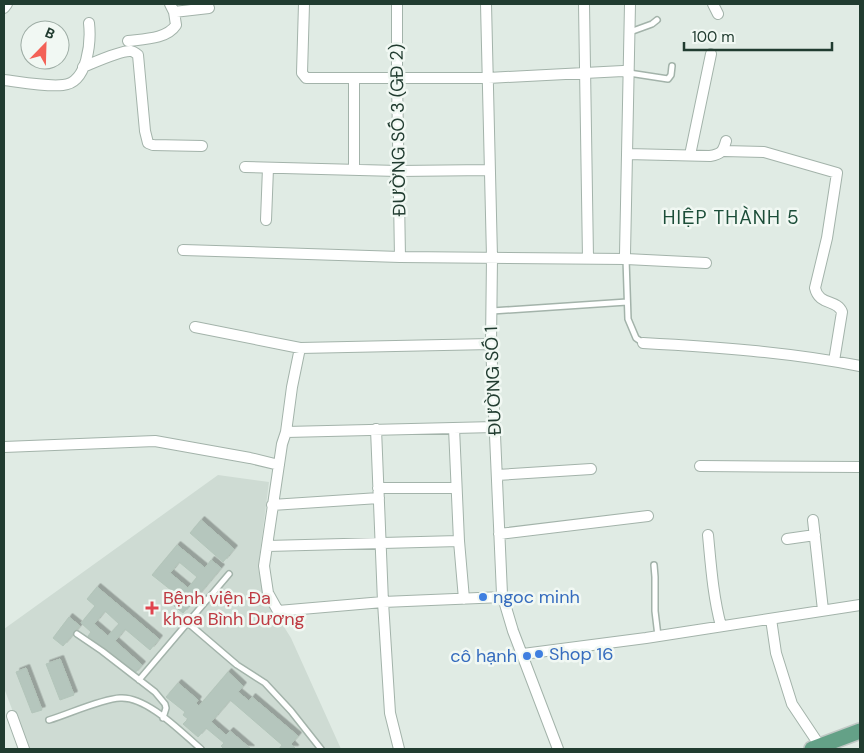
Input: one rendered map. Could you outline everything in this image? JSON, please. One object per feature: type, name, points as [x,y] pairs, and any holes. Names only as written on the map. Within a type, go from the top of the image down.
[{"type":"main road","points":[[816,748],[860,731]]},
{"type":"street","points":[[4,8],[6,4]]},
{"type":"street","points":[[304,4],[304,76],[306,78],[488,78],[624,71],[629,73]]},
{"type":"street","name":"ĐƯỜNG SỐ 3 (GĐ 2)","points":[[397,4],[396,78],[400,257]]},
{"type":"street","name":"ĐƯỜNG SỐ 1","points":[[486,4],[494,427],[502,597],[558,749]]},
{"type":"street","points":[[584,4],[588,258]]},
{"type":"street","points":[[626,259],[630,4]]},
{"type":"street","points":[[713,4],[718,14]]},
{"type":"street","points":[[128,41],[164,35],[169,32],[176,25],[172,8],[209,8]]},
{"type":"street","points":[[4,80],[64,86],[75,80],[87,60],[89,23]]},
{"type":"street","points":[[83,67],[130,51],[134,52],[138,55],[145,131],[148,143],[153,145],[202,146]]},
{"type":"street","points":[[690,155],[711,54]]},
{"type":"street","points":[[354,78],[354,170]]},
{"type":"street","points":[[627,154],[710,156],[721,154],[725,146],[764,152],[837,173],[827,238],[815,288],[817,295],[823,300],[841,308],[842,312],[834,361]]},
{"type":"street","points":[[245,167],[354,170],[490,170]]},
{"type":"street","points":[[266,220],[268,168]]},
{"type":"street","points":[[183,250],[400,257],[588,258],[706,263]]},
{"type":"street","points":[[195,327],[300,348],[492,344]]},
{"type":"street","points":[[642,343],[727,347],[814,357],[860,366]]},
{"type":"street","points":[[300,348],[272,505],[264,566],[268,594],[278,611],[383,602],[502,597]]},
{"type":"street","points":[[286,432],[494,427]]},
{"type":"street","points":[[454,428],[459,542],[464,598]]},
{"type":"street","points":[[376,430],[383,602],[390,713],[399,749]]},
{"type":"street","points":[[4,447],[155,441],[279,465]]},
{"type":"street","points":[[700,466],[860,467]]},
{"type":"street","points":[[496,475],[591,469]]},
{"type":"street","points":[[272,505],[379,493],[456,488]]},
{"type":"street","points":[[499,534],[648,516]]},
{"type":"street","points":[[813,520],[823,610]]},
{"type":"street","points":[[708,535],[712,582],[716,607],[722,626]]},
{"type":"street","points":[[787,539],[815,535]]},
{"type":"street","points":[[266,546],[459,542]]},
{"type":"street","points":[[522,654],[658,636],[860,605]]},
{"type":"street","points":[[771,619],[776,653],[792,704],[816,748]]},
{"type":"street","points":[[12,716],[24,749]]},
{"type":"lane","points":[[629,32],[652,24],[657,20]]},
{"type":"lane","points":[[629,73],[668,79],[672,66]]},
{"type":"lane","points":[[626,259],[628,320],[632,332],[642,343]]},
{"type":"lane","points":[[492,310],[627,302]]},
{"type":"lane","points":[[654,565],[655,611],[658,636]]},
{"type":"lane","points":[[139,680],[229,574]]},
{"type":"lane","points":[[188,623],[238,665],[265,684],[291,710],[318,748]]},
{"type":"lane","points":[[77,634],[155,692],[165,704],[166,708],[163,718]]},
{"type":"lane","points":[[49,720],[110,700],[132,699],[145,704],[201,749]]},
{"type":"shaded area","name":"Bệnh viện Đa khoa Bình Dương","points":[[218,475],[269,482],[258,568],[264,595],[291,638],[341,749],[27,749],[4,688],[4,629]]},
{"type":"building","points":[[201,520],[234,549],[223,562],[190,533]]},
{"type":"building","points":[[177,545],[205,568],[211,560],[221,568],[183,613],[174,606],[181,598],[152,575]],"holes":[[[179,562],[197,577],[188,588],[170,573]]]},
{"type":"building","points":[[97,587],[159,639],[150,650],[125,629],[115,641],[142,665],[134,674],[88,636],[91,632],[81,623],[95,606],[87,599]],"holes":[[[105,611],[119,624],[108,636],[94,624]]]},
{"type":"building","points":[[69,617],[80,626],[63,646],[53,638]]},
{"type":"building","points":[[60,659],[74,695],[60,700],[46,664]]},
{"type":"building","points":[[26,668],[42,710],[32,713],[16,672]]},
{"type":"building","points":[[228,672],[243,686],[238,692],[249,701],[252,697],[298,736],[291,744],[295,749],[279,749],[282,745],[230,700],[211,722],[226,735],[230,731],[251,749],[224,749],[221,746],[224,743],[206,728],[198,737],[183,724],[188,719],[183,715],[185,712],[166,697],[178,683],[198,700],[196,703],[199,706]]},
{"type":"place","name":"ngoc minh","points":[[483,597]]},
{"type":"place","name":"Bệnh viện Đa khoa Bình Dương","points":[[152,608]]},
{"type":"place","name":"Shop 16","points":[[539,654]]},
{"type":"place","name":"cô hạnh","points":[[527,656]]},
{"type":"district","name":"HIỆP THÀNH 5","points":[[731,217]]}]
